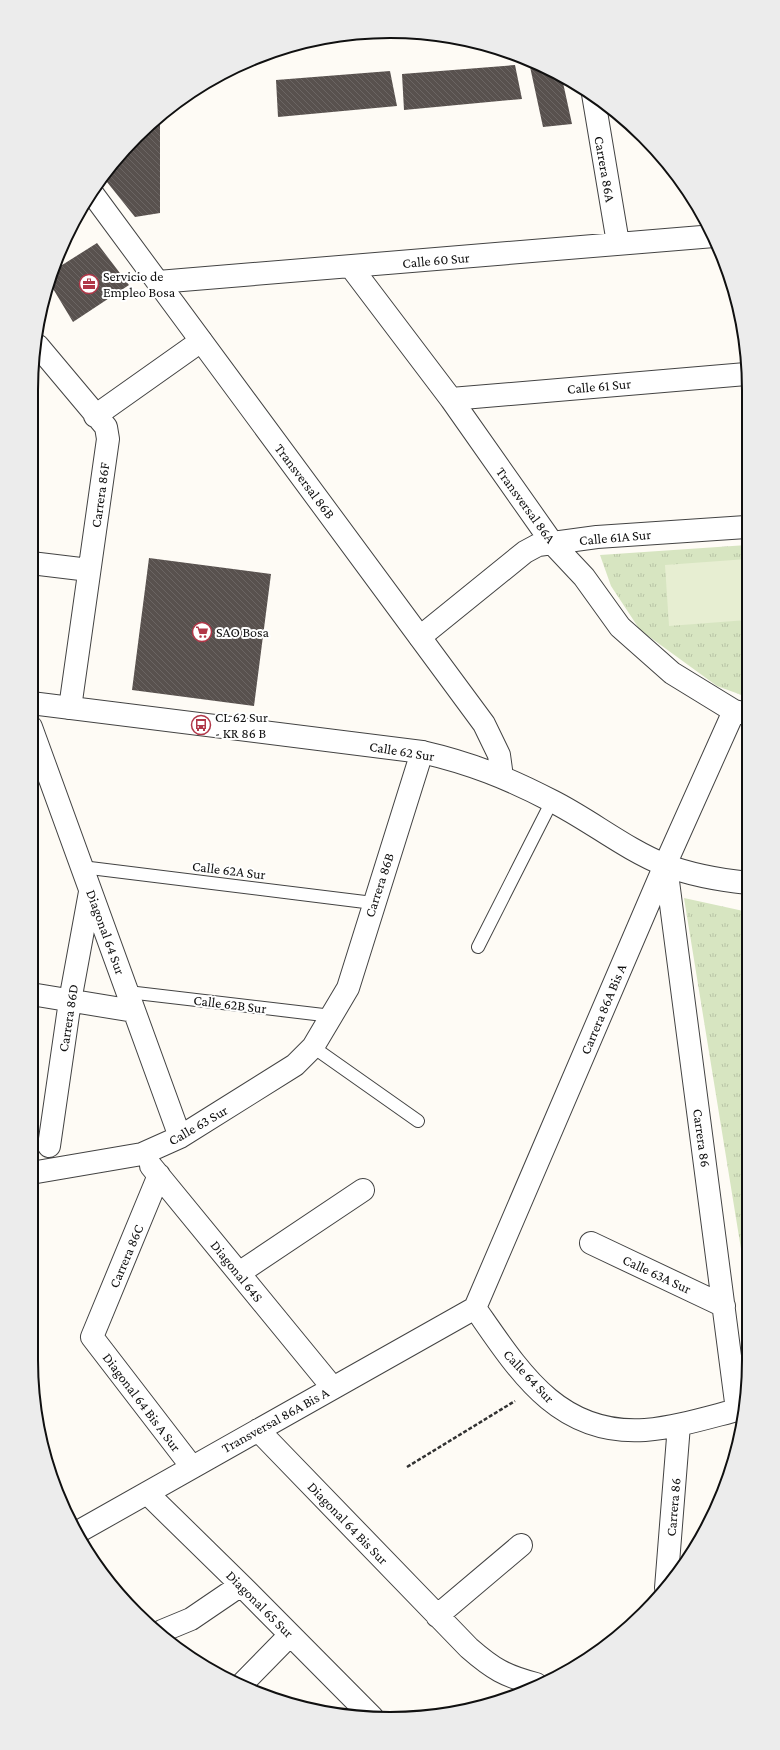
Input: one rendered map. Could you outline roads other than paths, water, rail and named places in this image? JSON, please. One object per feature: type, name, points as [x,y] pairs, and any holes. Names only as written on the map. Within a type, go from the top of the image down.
[{"type":"street","name":"Carrera 86A","points":[[595,104],[618,243]]},
{"type":"street","name":"Transversal 86B","points":[[95,197],[484,724],[500,755],[502,777]]},
{"type":"street","name":"Calle 60 Sur","points":[[158,282],[707,237]]},
{"type":"street","name":"Transversal 86A","points":[[351,267],[451,399],[553,544],[584,578],[620,628],[672,673],[740,712]]},
{"type":"street","points":[[95,416],[201,341]]},
{"type":"street","name":"Carrera 86F","points":[[41,349],[95,416],[106,427],[108,438],[70,708]]},
{"type":"street","name":"Calle 61 Sur","points":[[451,399],[741,374]]},
{"type":"street","name":"Calle 61A Sur","points":[[420,637],[525,552],[538,545],[596,537],[742,527]]},
{"type":"street","points":[[38,562],[89,570]]},
{"type":"street","name":"Calle 62 Sur","points":[[38,704],[422,752],[458,761],[502,777],[552,801],[644,855],[665,865],[699,874],[742,882]]},
{"type":"street","name":"Carrera 86A Bis A","points":[[474,1308],[665,865],[740,712]]},
{"type":"street","name":"Diagonal 64 Sur","points":[[38,746],[180,1137]]},
{"type":"street","name":"Carrera 86B","points":[[332,1016],[348,988],[373,903],[422,752]]},
{"type":"street","name":"Carrera 86","points":[[665,865],[739,1408]]},
{"type":"street","name":"Carrera 86D","points":[[49,1146],[70,1001],[90,891]]},
{"type":"street","name":"Calle 62B Sur","points":[[38,995],[70,1001],[131,1002]]},
{"type":"street","name":"Calle 63 Sur","points":[[38,1172],[142,1154],[180,1137],[295,1065],[313,1047],[332,1016]]},
{"type":"street","name":"Diagonal 64S","points":[[142,1154],[333,1388]]},
{"type":"street","name":"Carrera 86C","points":[[92,1337],[159,1175]]},
{"type":"street","points":[[239,1273],[362,1190]]},
{"type":"street","name":"Calle 63A Sur","points":[[591,1243],[724,1306]]},
{"type":"street","name":"Transversal 86A Bis A","points":[[82,1530],[474,1308]]},
{"type":"street","name":"Calle 64 Sur","points":[[474,1308],[515,1365],[536,1388],[554,1405],[594,1425],[615,1429],[645,1430],[679,1425],[738,1410]]},
{"type":"street","name":"Diagonal 64 Bis A Sur","points":[[92,1337],[192,1467]]},
{"type":"street","name":"Carrera 86","points":[[667,1577],[679,1425]]},
{"type":"street","name":"Diagonal 64 Bis Sur","points":[[258,1430],[437,1616],[490,1666],[512,1678],[531,1683]]},
{"type":"street","name":"Diagonal 65 Sur","points":[[147,1493],[366,1711]]},
{"type":"street","points":[[437,1616],[521,1545]]},
{"type":"street","points":[[164,1630],[190,1619],[241,1585]]},
{"type":"street","points":[[245,1681],[290,1635]]},
{"type":"lane","points":[[478,947],[552,801]]},
{"type":"lane","name":"Calle 62A Sur","points":[[82,867],[373,903]]},
{"type":"lane","name":"Calle 62B Sur","points":[[131,1002],[332,1016]]},
{"type":"lane","points":[[313,1047],[418,1121]]},
{"type":"place","name":"Servicio de Empleo Bosa","points":[[89,284]]},
{"type":"place","name":"SAO Bosa","points":[[202,632]]},
{"type":"place","name":"CL 62 Sur - KR 86 B","points":[[201,725]]}]
